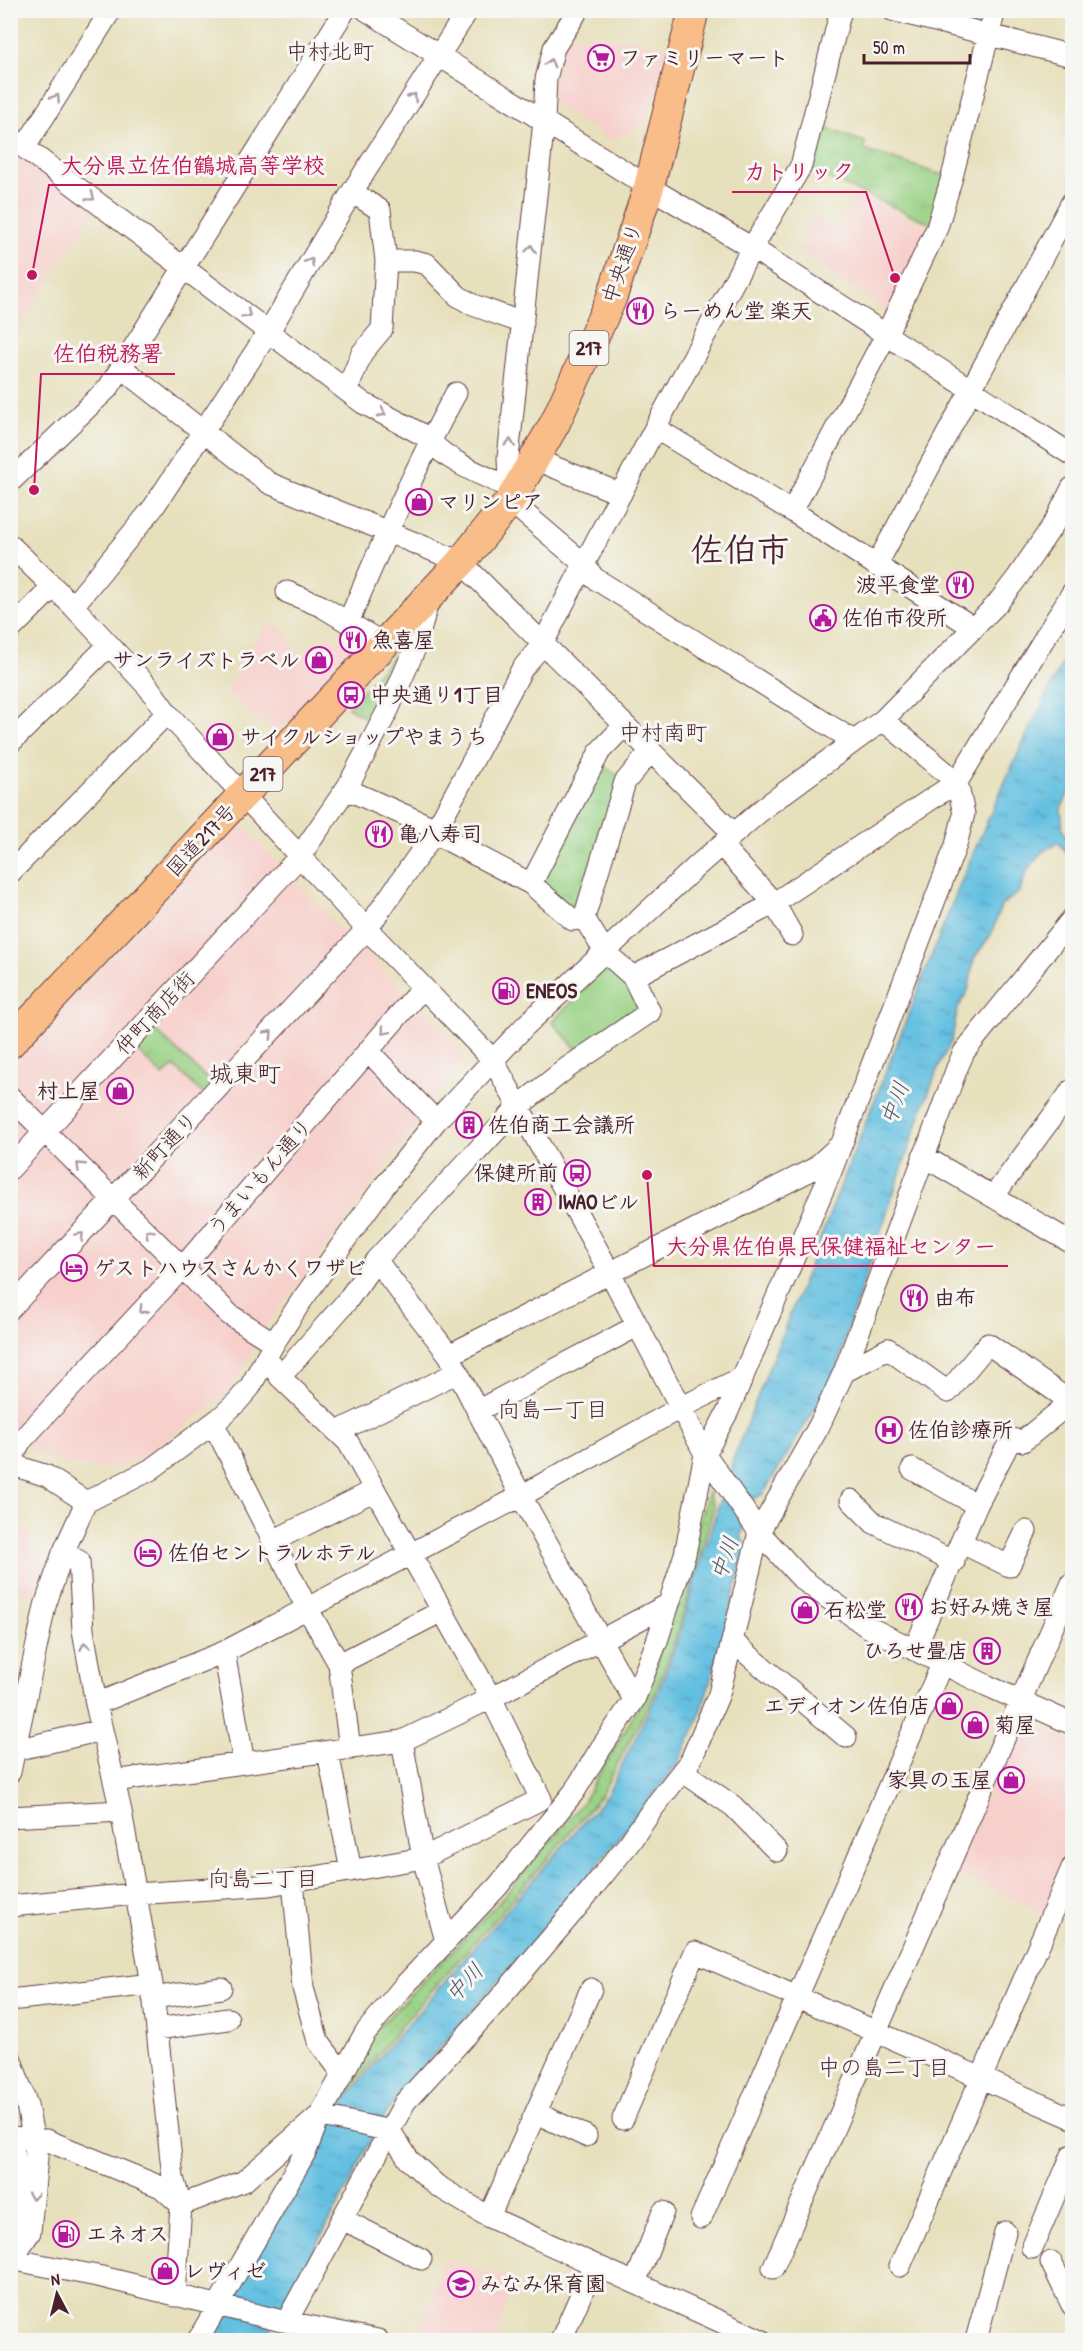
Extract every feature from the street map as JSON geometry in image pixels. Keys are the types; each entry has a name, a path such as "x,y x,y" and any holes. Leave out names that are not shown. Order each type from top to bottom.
{"highway":[{"name":"中央通り","path":"509,494 534,459 555,423 611,299 649,187 694,10"},
{"name":"国道217号","path":"10,1043 461,562 509,494"}],"street":[{"path":"111,10 18,142 185,266 363,403 427,437 433,445 509,494 584,564 594,578 854,741"},
{"path":"10,482 109,387 345,10"},
{"path":"366,10 649,187 752,248 1072,455"},
{"path":"73,606 153,508 269,331 352,192 468,10"},
{"path":"509,494 508,458 544,121 546,79 554,48 578,10"},
{"name":"新町通り","path":"10,1309 368,930 435,831 522,669 542,645 752,248 801,166 841,10"},
{"path":"892,10 1072,56"},
{"path":"792,512 886,335 937,228 995,10"},
{"path":"347,390 362,352 381,329 386,261 380,210 352,192"},
{"path":"876,566 1072,202"},
{"path":"386,261 415,261 427,264 458,296 473,305 523,323"},
{"path":"122,368 269,483 461,562 650,752 727,840 774,903 792,935"},
{"path":"348,622 387,530 430,440 456,393"},
{"path":"655,428 974,628"},
{"path":"534,459 621,494"},
{"path":"12,1761 45,1606 63,1553 86,1502 150,1470 237,1402 250,1387 302,1300 382,1189 436,1121 526,1025 727,840 765,807 883,720 974,628 1017,578 1055,522 1072,488"},
{"path":"10,545 73,606 149,688 167,713 368,930 493,1060 609,1271 709,1461 756,1528 802,1579 866,1626 1072,1724"},
{"path":"10,630 52,588"},
{"path":"287,592 321,606 384,644"},
{"path":"633,977 774,903 957,782 1072,593"},
{"name":"仲町商店街","path":"10,1169 300,856 346,789 388,710 416,646 429,596"},
{"path":"10,743 109,645"},
{"path":"10,873 167,713"},
{"path":"198,2340 221,2306 365,2033 403,1986 498,1886 574,1792 634,1700 657,1641 685,1554 709,1461 840,1145 956,845 964,814 957,782 883,720"},
{"path":"531,884 600,751 624,726"},
{"path":"280,1377 347,1301 376,1260 519,1106 567,1068 650,1012 633,977 605,952 584,918 625,782 650,752"},
{"path":"346,789 435,831 531,884 573,920 584,918"},
{"path":"283,2321 342,2219 386,2131 405,2102 495,2004 573,1912 630,1842 691,1760 719,1694 733,1642 756,1528 819,1426 844,1372 923,1156 964,1052 1072,919"},
{"name":"うまいもん通り","path":"10,1463 15,1437 183,1267 423,987"},
{"path":"368,1051 436,1121"},
{"path":"993,1197 1072,1090"},
{"path":"10,1097 230,1315 270,1351 280,1377 348,1442 491,1698 541,1799 423,1858 269,1885 135,1894 10,1906"},
{"path":"339,1431 609,1271 815,1168 840,1145"},
{"path":"923,1156 1072,1243"},
{"path":"376,1260 453,1364 521,1496 634,1700"},
{"path":"477,1411 638,1326"},
{"path":"844,1372 888,1349 948,1392 985,1348 1072,1402 1023,1441 1011,1439 977,1505 914,1650"},
{"path":"96,1704 224,1652 521,1496 680,1408 743,1377"},
{"path":"213,1423 307,1608 339,1664 350,1749"},
{"path":"10,1463 47,1476 86,1502"},
{"path":"912,1470 977,1505"},
{"path":"273,1541 375,1490"},
{"path":"851,1500 874,1523 958,1552 1009,1566 1026,1532"},
{"path":"63,1553 79,1561 82,1630 96,1704 121,1811 153,1991 173,2178 181,2205 175,2296"},
{"path":"773,2268 1072,1582"},
{"path":"114,1781 402,1741 491,1698 669,1604"},
{"path":"339,1664 442,1611"},
{"path":"733,1642 846,1737"},
{"path":"224,1652 244,1763"},
{"path":"701,2218 942,1664"},
{"path":"12,1761 102,1730"},
{"path":"402,1741 423,1858 446,1941"},
{"path":"328,1752 351,1871"},
{"path":"682,1772 733,1806 777,1851"},
{"path":"10,1817 121,1811"},
{"path":"900,2266 1072,1868"},
{"path":"293,1881 303,1988 318,2041 343,2074"},
{"path":"623,2119 695,1952 1072,2118"},
{"path":"10,2000 222,1988"},
{"path":"489,2217 591,1989"},
{"path":"157,2029 228,2019"},
{"path":"10,2057 27,2105 35,2148 30,2232 11,2262"},
{"path":"536,2113 586,2136"},
{"path":"322,2116 386,2131 409,2160 436,2185 489,2217 761,2340"},
{"path":"181,2205 244,2181 322,2116"},
{"path":"11,2262 10,2224 17,2164 12,2146 35,2148 46,2140 161,2187 181,2205"},
{"path":"279,2150 293,2151 298,2163"},
{"path":"1032,2248 1072,2155"},
{"path":"635,2283 663,2212"},
{"path":"342,2219 421,2259"},
{"path":"976,2340 1005,2232"},
{"path":"11,2262 102,2277 283,2321 378,2340"},
{"path":"1051,2262 1072,2305"},
{"path":"561,2340 594,2265"}],"shaded area":[{"path":"568,35 628,38 670,47 647,124 610,140 548,100"},
{"path":"11,144 95,208 11,342"},
{"path":"856,192 933,229 891,314 799,252 810,229 806,224 811,216 837,229"},
{"path":"269,621 290,636 294,652 314,670 303,657 329,636 339,641 353,628 369,639 277,734 227,695 238,666"},
{"path":"233,826 244,827 351,940 114,1196 11,1093 10,1064"},
{"path":"358,943 411,999 183,1265 117,1200"},
{"path":"419,1005 461,1051 463,1061 428,1106 376,1051"},
{"path":"367,1055 425,1114 262,1332 187,1266"},
{"path":"10,1102 111,1200 10,1306"},
{"path":"114,1203 180,1267 20,1439 11,1430 10,1312"},
{"path":"182,1270 260,1338 233,1387 178,1432 140,1459 104,1469 71,1465 32,1451 27,1441"},
{"path":"10,1529 30,1531 31,1550 48,1551 39,1597 11,1590"},
{"path":"1022,1718 1072,1741 1072,1858 1048,1916 953,1871"},
{"path":"442,2260 513,2278 496,2340 468,2340 420,2331"}],"green space":[{"path":"819,126 865,142 864,150 949,177 934,225 808,169"},
{"path":"406,641 412,645 376,724 348,707"},
{"path":"598,762 621,778 582,914 535,883"},
{"path":"610,963 645,1010 581,1054 552,1022"},
{"path":"150,1025 215,1086 205,1096 174,1066 163,1076 131,1045"},
{"path":"708,1492 714,1507 680,1626 655,1693 601,1795 400,2027 343,2099 373,2033 498,1903 583,1802 648,1690"}],"water":[{"name":"中川","path":"1072,644 1072,786 1061,809 1063,829 1072,847 1072,859 1058,842 1043,851 1026,872 1020,891 1001,906 991,935 974,958 969,988 957,1010 952,1040 940,1063 921,1112 850,1322 834,1378 763,1494 752,1499 741,1535 745,1547 724,1637 696,1726 678,1763 580,1887 395,2099 367,2146 351,2181 265,2340 206,2340 306,2174 346,2099 607,1795 659,1690 682,1626 735,1454 956,894 1011,768"}],"place":[{"name":"ファミリーマート","path":"601,58"},
{"name":"大分県立佐伯鶴城高等学校","path":"32,275"},
{"name":"カトリック","path":"895,278"},
{"name":"らーめん堂 楽天","path":"640,311"},
{"name":"佐伯税務署","path":"34,490"},
{"name":"マリンピア","path":"419,502"},
{"name":"波平食堂","path":"960,585"},
{"name":"佐伯市役所","path":"823,618"},
{"name":"魚喜屋","path":"353,640"},
{"name":"サンライズトラベル","path":"319,660"},
{"name":"中央通り1丁目","path":"351,695"},
{"name":"サイクルショップやまうち","path":"220,737"},
{"name":"亀八寿司","path":"379,834"},
{"name":"ENEOS","path":"506,991"},
{"name":"村上屋","path":"120,1091"},
{"name":"佐伯商工会議所","path":"469,1125"},
{"name":"保健所前","path":"577,1173"},
{"name":"大分県佐伯県民保健福祉センター","path":"647,1175"},
{"name":"IWAOビル","path":"538,1202"},
{"name":"ゲストハウスさんかくワザビ","path":"74,1268"},
{"name":"由布","path":"914,1298"},
{"name":"佐伯診療所","path":"889,1430"},
{"name":"佐伯セントラルホテル","path":"148,1553"},
{"name":"お好み焼き屋","path":"909,1607"},
{"name":"石松堂","path":"805,1610"},
{"name":"ひろせ畳店","path":"987,1651"},
{"name":"エディオン佐伯店","path":"949,1706"},
{"name":"菊屋","path":"975,1725"},
{"name":"家具の玉屋","path":"1011,1780"},
{"name":"エネオス","path":"66,2234"},
{"name":"レヴィゼ","path":"165,2271"},
{"name":"みなみ保育園","path":"461,2284"}],"district":[{"name":"中村北町","path":"330,51"},
{"name":"佐伯市","path":"740,549"},
{"name":"中村南町","path":"663,732"},
{"name":"城東町","path":"245,1074"},
{"name":"向島一丁目","path":"553,1409"},
{"name":"向島二丁目","path":"263,1878"},
{"name":"中の島二丁目","path":"884,2067"}]}
